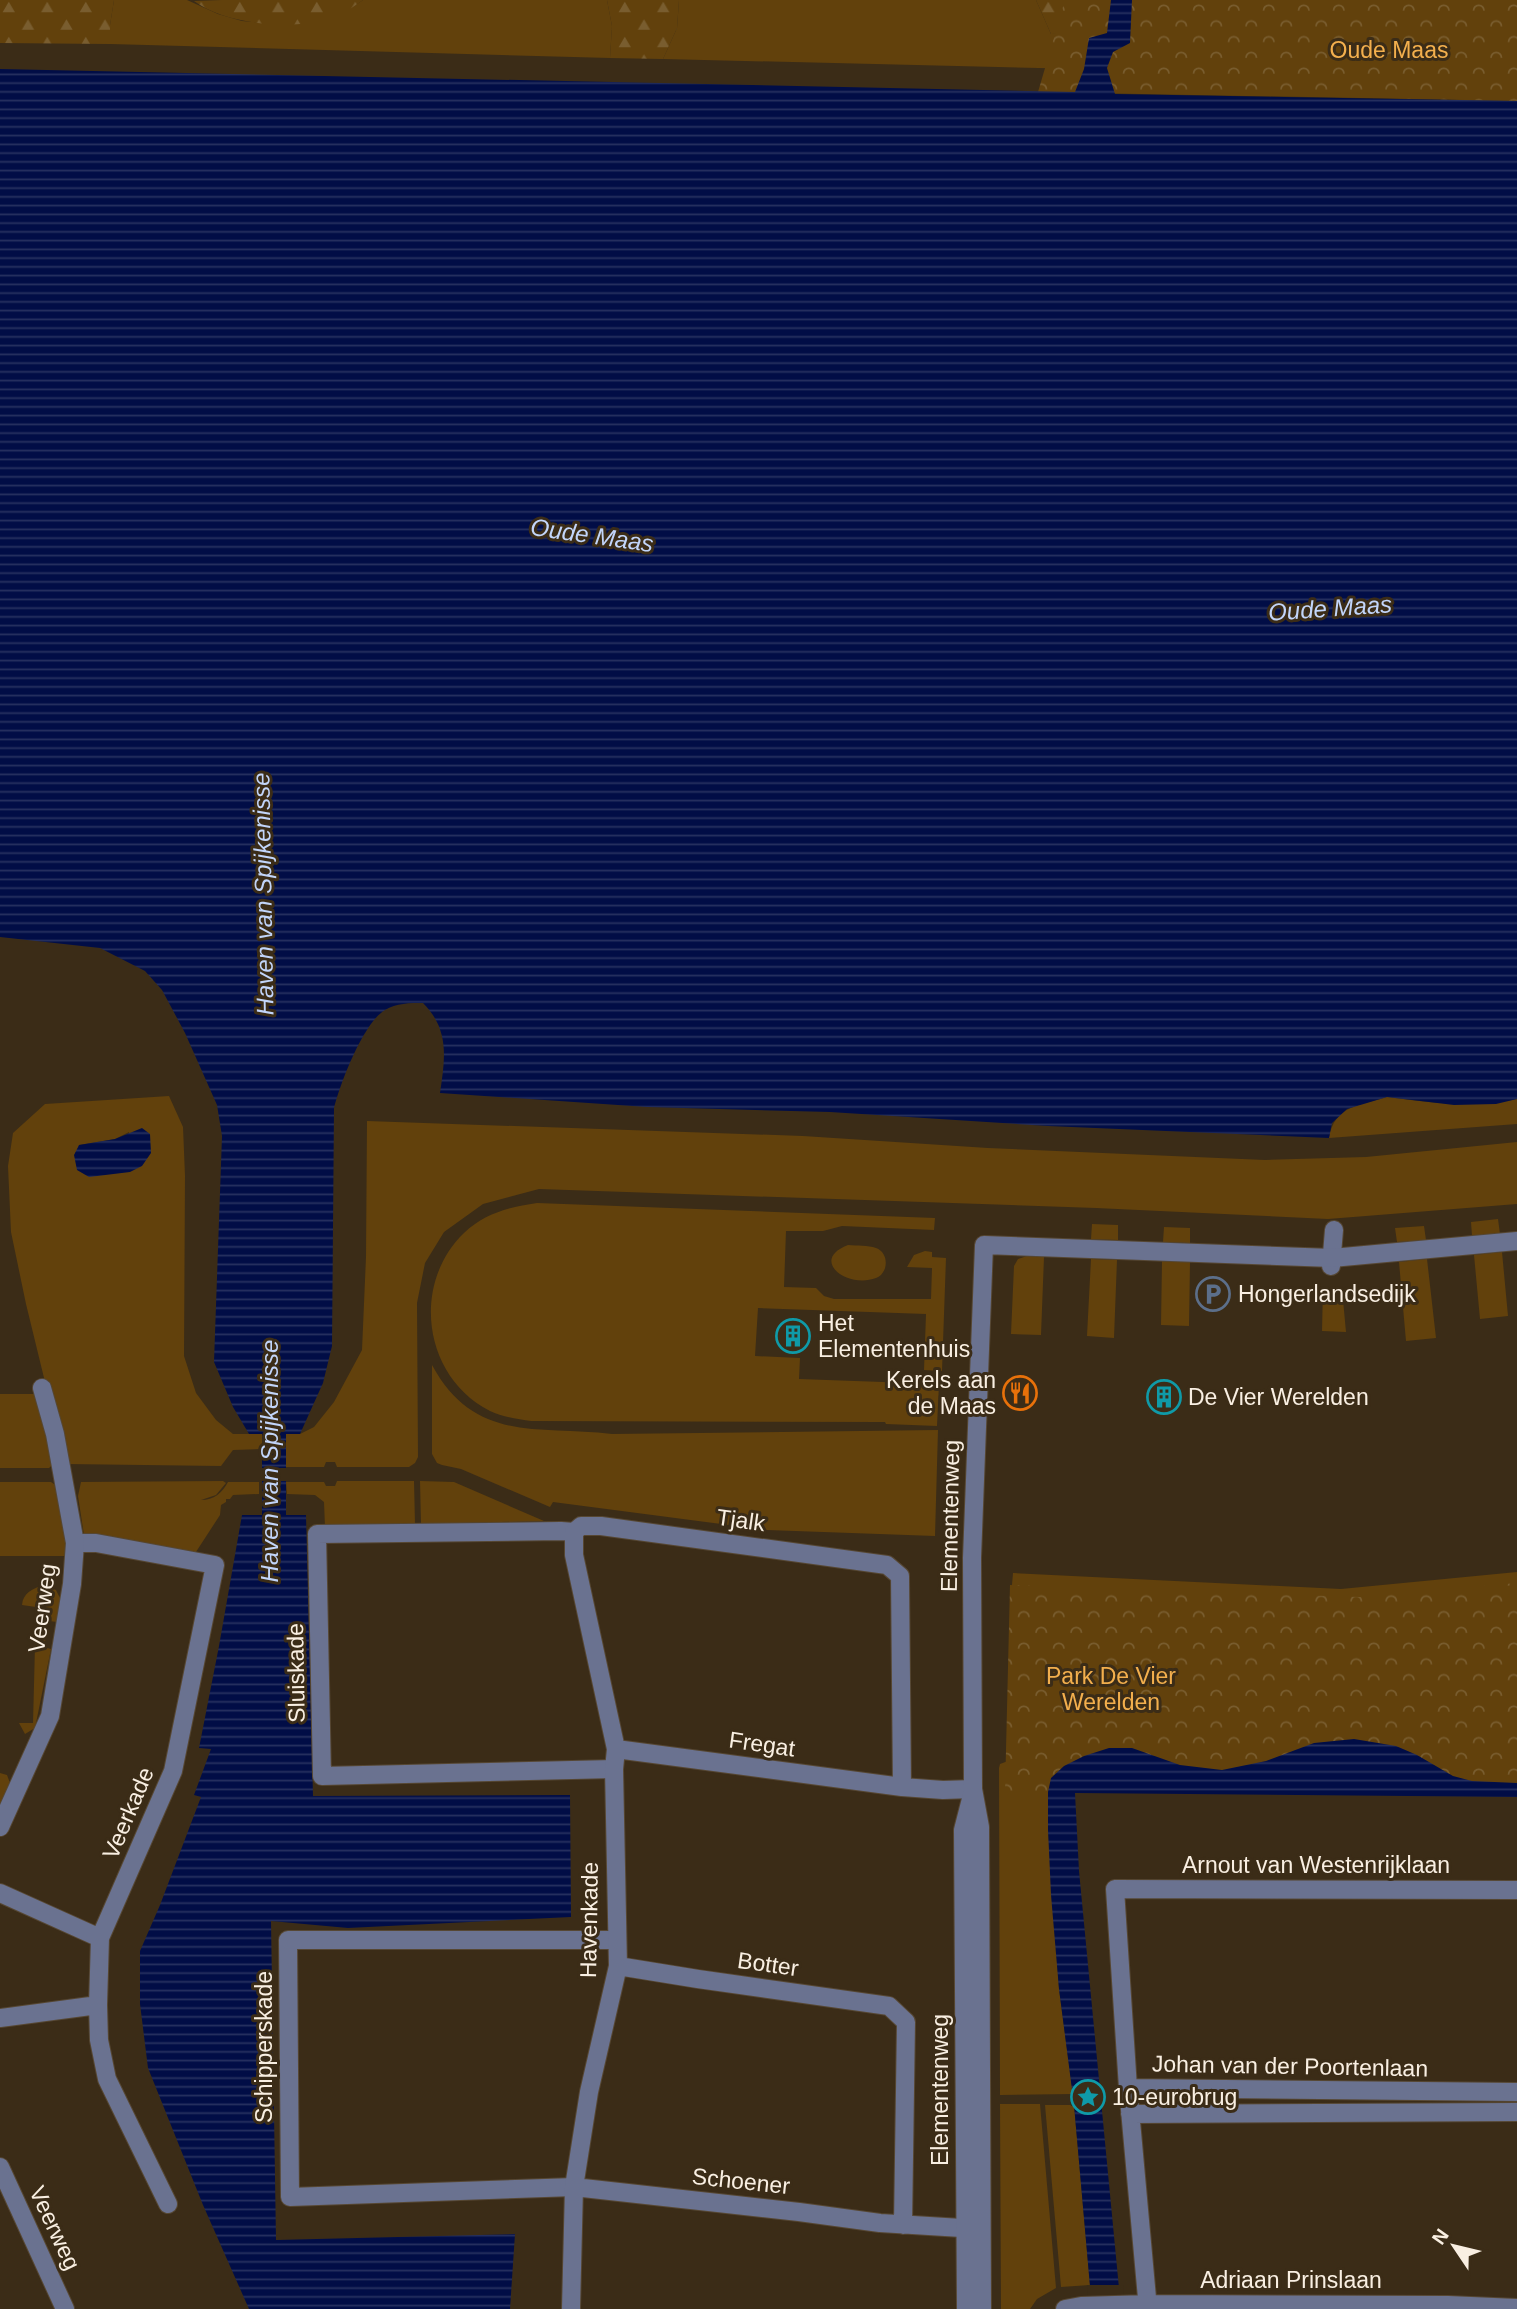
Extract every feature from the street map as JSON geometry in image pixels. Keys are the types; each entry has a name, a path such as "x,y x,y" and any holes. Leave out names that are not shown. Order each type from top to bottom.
{"street":[{"path":"1334,1230 1332,1262 1517,1241"},
{"name":"Elementenweg","path":"982,2309 974,2229 963,1830 973,1788 972,1558 984,1245 1332,1262"},
{"name":"Veerweg","path":"0,1827 50,1716 72,1584 75,1543 55,1434 41,1388"},
{"name":"Tjalk","path":"574,1532 580,1526 601,1526 887,1565 900,1576 902,1787"},
{"name":"Havenkade","path":"571,2309 574,2187 589,2092 618,1966 614,1769 616,1749 574,1555 574,1532"},
{"name":"Sluiskade","path":"574,1532 317,1534 322,1776 614,1769"},
{"name":"Veerkade","path":"75,1543 96,1543 215,1565 173,1771 100,1938 97,2005 99,2040 107,2079 168,2204"},
{"name":"Fregat","path":"616,1749 902,1787 943,1790 973,1788"},
{"name":"Arnout van Westenrijklaan","path":"1128,2088 1115,1889 1517,1890"},
{"path":"0,1893 100,1938"},
{"name":"Schipperskade","path":"574,2187 290,2197 288,1940 616,1940"},
{"name":"Botter","path":"618,1966 889,2006 906,2022 902,2225"},
{"path":"0,2018 97,2005"},
{"path":"1128,2088 1143,2306"},
{"name":"Johan van der Poortenlaan","path":"1128,2088 1517,2092"},
{"name":"Johan van der Poortenlaan","path":"1452,2092 1454,2113"},
{"name":"Johan van der Poortenlaan","path":"1130,2114 1517,2112"},
{"name":"Veerweg","path":"0,2167 65,2309"},
{"name":"Schoener","path":"574,2187 902,2225 974,2229"},
{"name":"Elementenweg","path":"966,2309 974,2229"},
{"name":"Adriaan Prinslaan","path":"1073,2307 1517,2308"}],"green space":[{"path":"0,0 114,0 110,44 0,43"},
{"path":"114,0 187,0 242,21 278,24 354,6 363,0 607,0 612,26 610,58 110,44"},
{"path":"363,0 343,14 330,19 297,24 241,20 207,9 194,1"},
{"path":"607,0 679,0 677,28 663,59 610,58 612,26"},
{"path":"679,0 1036,0 1051,34 1107,33 1084,69 663,59 677,28"},
{"path":"1036,0 1111,0 1107,33 1051,34"},
{"name":"Oude Maas","path":"1065,0 1517,0 1517,101 1038,92"},
{"path":"169,1096 183,1127 184,1356 196,1393 216,1420 233,1434 262,1434 262,1449 233,1450 221,1466 65,1464 11,1232 8,1166 13,1133 45,1104","holes":["129,1132 130,1172 79,1145 115,1139"]},
{"path":"1387,1097 1468,1104 1517,1099 1517,1124 1329,1138 1336,1119 1342,1113 1358,1105"},
{"path":"367,1121 803,1136 988,1148 1265,1160 1366,1157 1517,1142 1517,1204 1328,1219 1096,1208 539,1189 483,1204 444,1232 425,1263 417,1303 418,1457 415,1463 409,1467 337,1467 335,1462 326,1462 324,1467 286,1467 286,1434 300,1434 314,1427 334,1402 362,1350"},
{"path":"537,1203 935,1218 934,1230 842,1226 823,1231 786,1231 784,1287 816,1288 824,1296 834,1299 931,1299 932,1268 907,1267 914,1255 925,1251 932,1252 932,1257 946,1258 942,1371 924,1370 926,1314 758,1308 755,1356 800,1358 799,1379 939,1384 937,1426 885,1422 531,1421 490,1411 467,1396 450,1376 438,1353 432,1328 431,1303 436,1278 447,1254 464,1233 480,1220 498,1212"},
{"path":"1498,1219 1500,1234 1472,1236 1471,1222"},
{"path":"1092,1224 1118,1225 1118,1240 1091,1239"},
{"path":"1424,1226 1426,1240 1397,1242 1395,1228"},
{"path":"1164,1227 1190,1228 1190,1243 1163,1242"},
{"path":"848,1245 870,1246 881,1251 886,1263 880,1276 854,1280 836,1271 832,1258 837,1251"},
{"path":"1502,1252 1508,1316 1480,1319 1474,1255"},
{"path":"1027,1256 1044,1257 1041,1335 1011,1334 1014,1266 1018,1259"},
{"path":"1091,1259 1117,1260 1114,1338 1087,1336"},
{"path":"1427,1259 1436,1338 1406,1341 1399,1262"},
{"path":"1162,1261 1190,1262 1189,1326 1161,1325"},
{"path":"1323,1288 1342,1289 1346,1332 1322,1331"},
{"path":"432,1365 449,1390 468,1408 488,1419 510,1426 612,1434 938,1430 935,1536 767,1530 553,1502 550,1507 461,1469 437,1463 432,1454"},
{"path":"0,1394 39,1394 54,1463 49,1468 0,1468"},
{"path":"337,1481 414,1481 415,1524 325,1527 324,1502 315,1495 287,1494 286,1482 324,1482 326,1486 335,1486"},
{"path":"420,1481 454,1482 544,1521 421,1524"},
{"path":"0,1482 54,1484 64,1507 69,1556 0,1556"},
{"path":"81,1482 226,1483 216,1495 201,1500 217,1495 228,1482 259,1482 259,1494 233,1495 226,1499 221,1505 220,1515 194,1555 84,1535 78,1496"},
{"path":"1517,1572 1517,1626 1010,1608 1013,1573 1341,1589"},
{"name":"Park De Vier Werelden","path":"1517,1583 1517,1791 1005,1792 1010,1585 1360,1597"},
{"path":"43,1585 56,1590 61,1600 57,1622 49,1621 44,1647 51,1649 35,1728 25,1734 19,1723 33,1723 36,1607 22,1605 29,1592"},
{"path":"1084,1756 1048,1829 1059,1989 1073,2094 1000,2095 999,1768 1000,1764 1008,1761"},
{"path":"0,1773 7,1775 10,1783 0,1805"},
{"path":"1000,2104 1040,2104 1056,2288 1037,2299 1030,2309 1001,2309"},
{"path":"1045,2105 1074,2105 1090,2285 1061,2287"}],"water":[{"name":"Haven van Spijkenisse","path":"1111,0 1132,0 1130,43 1113,52 1107,68 1115,94 1517,101 1517,1099 1496,1104 1454,1105 1387,1097 1347,1109 1332,1123 1329,1138 1048,1126 830,1112 647,1107 440,1093 444,1045 432,1013 423,1003 408,1003 389,1008 377,1017 361,1040 341,1084 334,1108 332,1346 323,1383 300,1434 286,1434 286,1515 306,1515 313,1796 570,1795 571,1917 348,1928 271,1921 276,2240 515,2234 510,2309 249,2309 203,2205 148,2068 140,2004 140,1951 201,1797 194,1795 211,1749 199,1748 242,1515 262,1515 262,1434 249,1434 233,1407 214,1362 222,1136 217,1105 185,1033 162,990 145,971 100,948 0,937 0,69 1075,92 1084,69 1089,38 1107,33"},
{"path":"142,1128 150,1134 151,1153 142,1166 130,1172 89,1177 77,1170 74,1155 79,1145 115,1139"},
{"path":"1354,1739 1396,1746 1453,1776 1472,1781 1517,1783 1517,1797 1075,1793 1079,1871 1121,2309 1092,2309 1074,2105 1059,1989 1051,1895 1048,1792 1051,1778 1064,1766 1109,1748 1132,1748 1180,1765 1222,1770 1266,1761 1314,1743"}],"pier":[{"path":"259,1468 290,1468 290,1481 259,1481"},
{"name":"10-eurobrug","path":"1069,2094 1105,2094 1106,2106 1071,2106"},
{"path":"1087,2285 1123,2285 1125,2309 1089,2309"}],"place":[{"name":"Hongerlandsedijk","path":"1213,1294"},
{"name":"Het Elementenhuis","path":"793,1336"},
{"name":"Kerels aan de Maas","path":"1020,1393"},
{"name":"De Vier Werelden","path":"1164,1397"},
{"name":"10-eurobrug","path":"1088,2097"}]}
